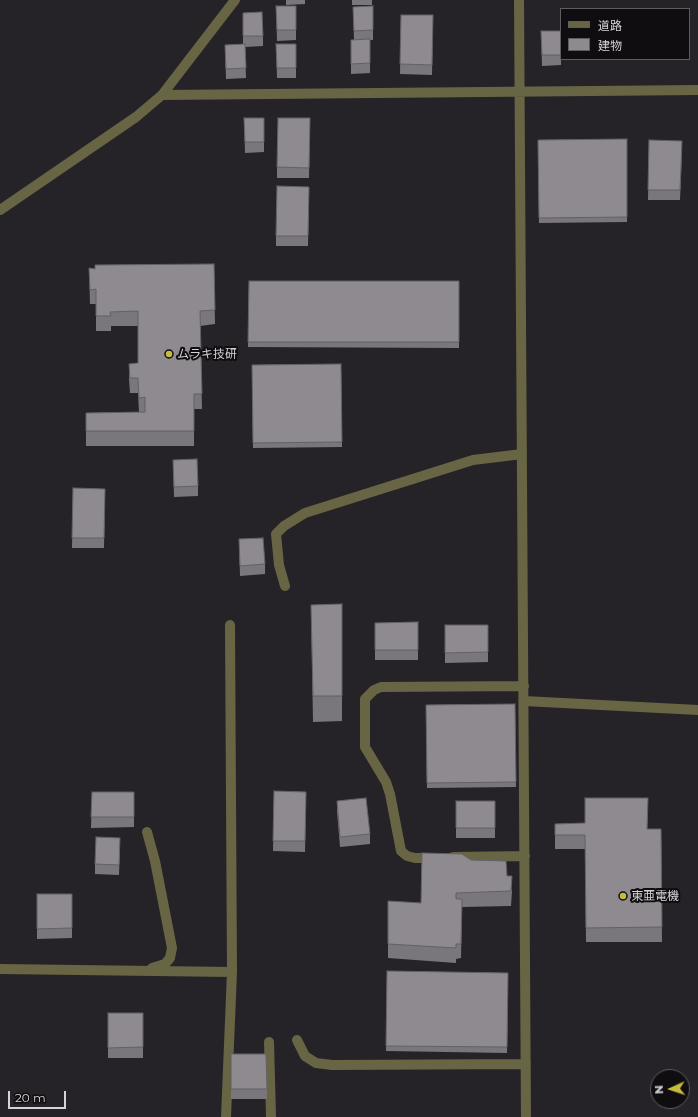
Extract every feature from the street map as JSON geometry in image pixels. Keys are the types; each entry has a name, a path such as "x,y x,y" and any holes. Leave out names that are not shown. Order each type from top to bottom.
{"street":[{"path":"0,210 136,117 162,95 235,0"},
{"path":"519,0 526,1117"},
{"path":"162,95 519,90 698,90"},
{"path":"285,586 279,565 276,534 284,526 305,513 473,460 522,454"},
{"path":"226,1117 232,972 230,625"},
{"path":"524,686 381,687 374,690 365,699 365,747 386,782 390,794 401,851 407,856 414,858 525,856"},
{"path":"524,701 698,710"},
{"path":"144,971 165,964 170,958 172,948 155,860 147,832"},
{"path":"0,969 232,972"},
{"path":"297,1040 305,1056 316,1063 332,1065 526,1064"},
{"path":"269,1042 271,1117"}],"building":[{"path":"276,6 296,6 296,30 277,30"},
{"path":"373,6 373,30 354,31 353,7"},
{"path":"262,12 263,36 243,36 243,13"},
{"path":"401,15 433,15 432,65 400,64"},
{"path":"541,31 560,31 560,55 542,55"},
{"path":"370,39 370,63 351,64 351,40"},
{"path":"245,44 246,68 226,69 225,45"},
{"path":"276,44 296,44 296,68 277,68"},
{"path":"244,118 264,118 264,142 245,142"},
{"path":"278,118 310,118 309,168 277,167"},
{"path":"627,139 627,217 539,218 538,140"},
{"path":"649,140 682,141 680,190 648,190"},
{"path":"277,186 309,187 308,236 276,236"},
{"name":"ムラキ技研","path":"214,264 215,310 200,311 202,394 194,394 194,431 86,431 86,413 145,412 145,397 139,398 138,378 130,378 129,364 138,363 138,311 110,312 111,316 96,316 96,289 90,290 89,268 95,269 95,265"},
{"path":"249,281 459,281 459,342 248,342"},
{"path":"341,364 342,442 253,443 252,365"},
{"path":"197,459 198,486 174,487 173,460"},
{"path":"73,488 105,489 104,538 72,538"},
{"path":"263,538 265,564 240,566 239,539"},
{"path":"342,604 342,696 313,696 311,605"},
{"path":"418,622 418,650 375,650 375,623"},
{"path":"445,625 488,625 488,652 445,653"},
{"path":"515,704 516,782 427,783 426,705"},
{"path":"274,791 306,792 305,841 273,841"},
{"path":"92,792 134,792 134,817 91,817"},
{"path":"366,798 370,834 340,837 337,801"},
{"name":"東亜電機","path":"585,798 648,798 647,829 661,829 662,927 586,928 585,835 555,835 555,824 585,823"},
{"path":"456,801 495,801 495,828 456,828"},
{"path":"96,837 120,838 119,865 95,864"},
{"path":"422,853 462,854 471,860 506,861 507,876 512,876 511,891 456,893 456,899 462,899 461,944 456,944 456,948 388,944 388,901 421,903"},
{"path":"37,894 72,894 72,928 37,929"},
{"path":"387,971 508,973 507,1047 386,1046"},
{"path":"108,1013 143,1013 143,1047 108,1048"},
{"path":"231,1054 266,1054 267,1089 231,1089"}],"place":[{"name":"ムラキ技研","path":"169,354"},
{"name":"東亜電機","path":"623,896"}]}
